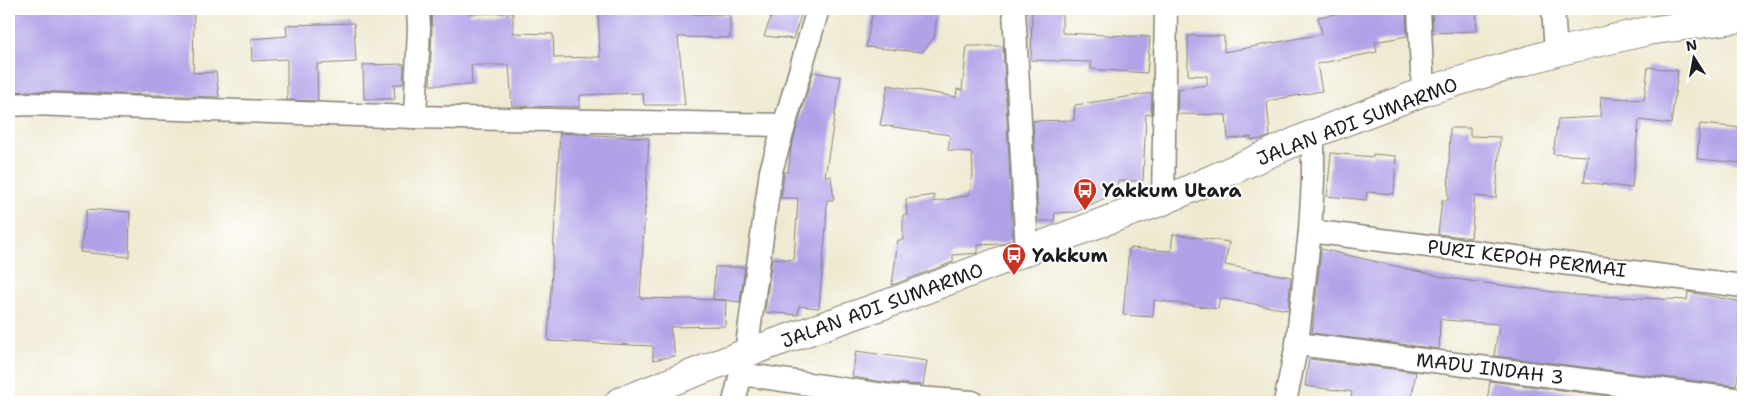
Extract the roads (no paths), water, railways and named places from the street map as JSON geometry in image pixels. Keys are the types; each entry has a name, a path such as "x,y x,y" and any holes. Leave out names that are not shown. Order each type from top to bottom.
{"main road":[{"name":"JALAN ADI SUMARMO","path":"619,402 744,363 895,301 1163,201 1313,134 1423,92 1556,52 1648,32 1743,18"}],"street":[{"path":"415,117 419,28 418,9"},
{"path":"734,402 744,363 771,171 818,9"},
{"path":"1014,9 1027,252"},
{"path":"1163,201 1166,9"},
{"path":"1419,9 1423,92"},
{"path":"1553,9 1556,52"},
{"path":"9,105 39,104 415,117 784,124"},
{"path":"1285,402 1297,344 1310,231 1313,134"},
{"name":"PURI KEPOH PERMAI","path":"1310,231 1743,286"},
{"name":"MADU INDAH 3","path":"1297,344 1743,400"},
{"path":"744,363 890,396 972,402"}],"place":[{"name":"Yakkum Utara","path":"1085,211"},
{"name":"Yakkum","path":"1014,276"}]}
